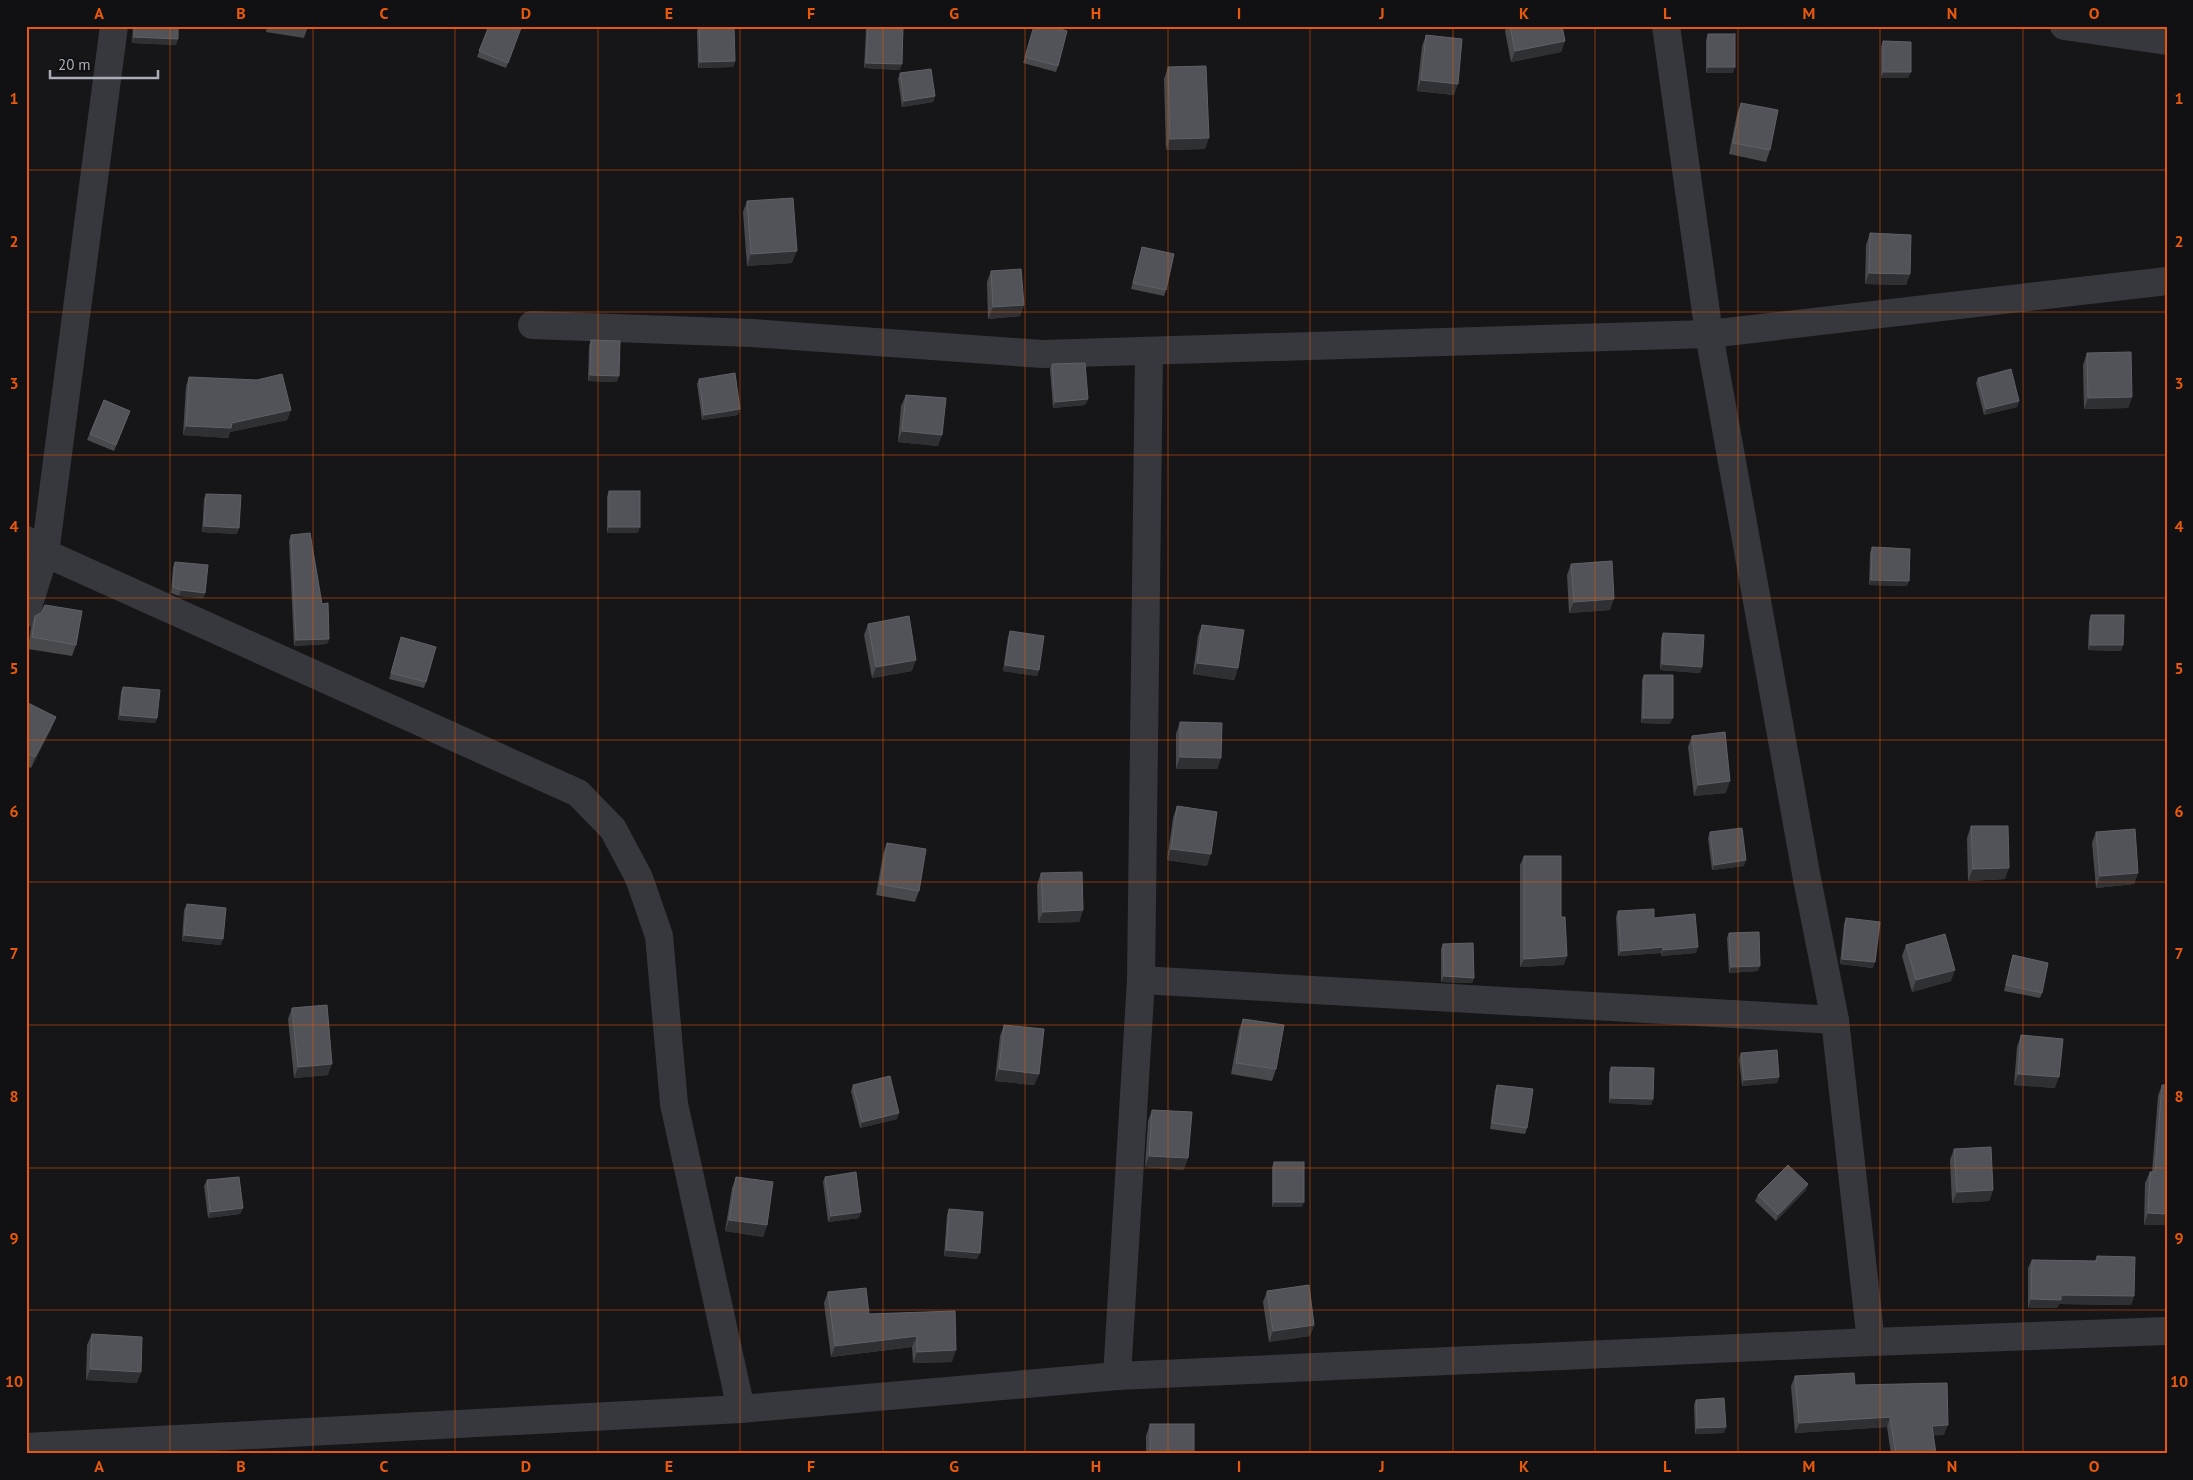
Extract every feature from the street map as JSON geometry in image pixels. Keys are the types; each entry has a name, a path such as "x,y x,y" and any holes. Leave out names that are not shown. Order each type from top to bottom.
{"street":[{"path":"26,613 114,26"},
{"path":"1666,26 1709,334 1835,1020 1871,1342"},
{"path":"2064,26 2167,41"},
{"path":"532,325 752,333 1042,354 1709,334 2167,281"},
{"path":"1117,1376 1141,980 1149,351"},
{"path":"35,547 578,793 613,828 639,878 659,936 674,1104 741,1409"},
{"path":"1141,980 1835,1020"},
{"path":"26,1447 741,1409 1117,1376 1871,1342 2167,1331"}],"building":[{"path":"134,26 178,26 178,39 134,37"},
{"path":"489,26 517,26 521,28 508,63 479,51"},
{"path":"699,26 734,26 735,61 700,62"},
{"path":"868,26 903,26 902,64 866,63"},
{"path":"1034,26 1051,26 1067,31 1058,66 1025,57"},
{"path":"1510,26 1562,26 1565,41 1515,51"},
{"path":"1708,34 1735,34 1735,67 1708,67"},
{"path":"1426,35 1462,39 1458,84 1421,80"},
{"path":"1883,41 1911,42 1911,72 1883,72"},
{"path":"1206,66 1209,138 1170,139 1168,67"},
{"path":"931,69 935,96 904,101 900,73"},
{"path":"1741,103 1778,110 1770,150 1733,143"},
{"path":"793,198 797,251 751,254 747,201"},
{"path":"1870,233 1911,235 1910,274 1869,273"},
{"path":"1142,247 1174,254 1166,290 1133,283"},
{"path":"1021,269 1024,305 993,307 991,271"},
{"path":"591,340 620,341 619,376 590,375"},
{"path":"2131,352 2132,397 2088,398 2087,353"},
{"path":"1085,363 1088,399 1055,402 1052,364"},
{"path":"2011,369 2019,401 1986,409 1978,378"},
{"path":"735,373 740,409 704,415 699,379"},
{"path":"282,374 291,410 232,423 231,428 186,426 189,377 257,380"},
{"path":"906,395 946,398 942,435 902,431"},
{"path":"104,400 130,411 116,445 90,434"},
{"path":"609,491 640,491 640,527 609,527"},
{"path":"206,494 241,495 239,528 204,526"},
{"path":"310,533 322,604 328,603 329,639 296,640 291,535"},
{"path":"1872,547 1910,549 1909,581 1871,580"},
{"path":"1612,561 1614,599 1574,602 1571,564"},
{"path":"175,562 208,565 205,593 173,587"},
{"path":"45,605 82,611 76,645 32,637 35,616 41,613"},
{"path":"2091,615 2124,615 2123,645 2090,645"},
{"path":"909,616 916,660 876,667 868,624"},
{"path":"1202,625 1244,630 1238,668 1197,663"},
{"path":"1010,631 1044,636 1039,670 1005,665"},
{"path":"1663,633 1704,635 1702,667 1662,664"},
{"path":"401,637 436,647 426,682 391,673"},
{"path":"1644,675 1673,675 1673,718 1643,718"},
{"path":"123,687 160,690 157,718 120,715"},
{"path":"26,702 56,717 35,757 26,753"},
{"path":"1180,722 1222,723 1221,758 1180,757"},
{"path":"1725,732 1730,781 1698,785 1692,736"},
{"path":"1177,806 1217,812 1211,854 1171,849"},
{"path":"1971,826 2008,826 2009,868 1973,869"},
{"path":"1742,828 1746,860 1714,865 1710,832"},
{"path":"2135,829 2138,873 2100,876 2096,832"},
{"path":"887,843 926,849 919,891 880,884"},
{"path":"1524,856 1561,856 1561,917 1565,917 1567,956 1524,959"},
{"path":"1082,872 1083,910 1043,912 1041,873"},
{"path":"187,904 226,908 223,939 184,935"},
{"path":"1654,909 1654,918 1695,914 1698,947 1663,950 1663,947 1621,951 1618,911"},
{"path":"1846,918 1880,922 1875,962 1842,959"},
{"path":"1759,932 1760,966 1731,967 1729,933"},
{"path":"1945,934 1955,970 1916,980 1906,945"},
{"path":"1473,943 1474,978 1444,976 1443,944"},
{"path":"2013,955 2048,963 2042,993 2006,985"},
{"path":"327,1005 332,1064 298,1067 292,1008"},
{"path":"1243,1019 1284,1025 1276,1069 1236,1063"},
{"path":"1004,1025 1044,1029 1039,1074 999,1069"},
{"path":"2021,1035 2063,1039 2059,1077 2018,1074"},
{"path":"1777,1050 1779,1077 1744,1080 1741,1053"},
{"path":"1611,1067 1654,1068 1653,1099 1611,1098"},
{"path":"890,1076 899,1113 862,1122 853,1085"},
{"path":"1497,1085 1533,1089 1527,1128 1492,1123"},
{"path":"2162,1085 2167,1085 2167,1214 2148,1213 2150,1172 2155,1172"},
{"path":"1152,1110 1192,1112 1188,1158 1149,1156"},
{"path":"1991,1147 1993,1190 1957,1192 1954,1149"},
{"path":"1274,1162 1304,1162 1304,1202 1274,1202"},
{"path":"1788,1165 1808,1184 1778,1215 1758,1195"},
{"path":"856,1172 861,1212 831,1216 825,1177"},
{"path":"239,1177 243,1208 210,1212 207,1180"},
{"path":"736,1177 773,1182 767,1225 729,1220"},
{"path":"949,1209 983,1212 980,1253 946,1250"},
{"path":"2097,1256 2135,1257 2134,1296 2061,1295 2061,1300 2031,1299 2032,1260 2097,1261"},
{"path":"1309,1285 1314,1325 1273,1331 1267,1291"},
{"path":"866,1288 869,1314 955,1311 956,1350 917,1352 917,1336 835,1346 828,1292"},
{"path":"92,1334 142,1337 141,1372 90,1369"},
{"path":"1854,1373 1855,1385 1947,1383 1948,1425 1932,1426 1936,1454 1896,1454 1890,1417 1799,1423 1795,1376"},
{"path":"1724,1398 1726,1427 1697,1428 1696,1400"},
{"path":"1150,1424 1194,1424 1194,1454 1150,1454"}]}
